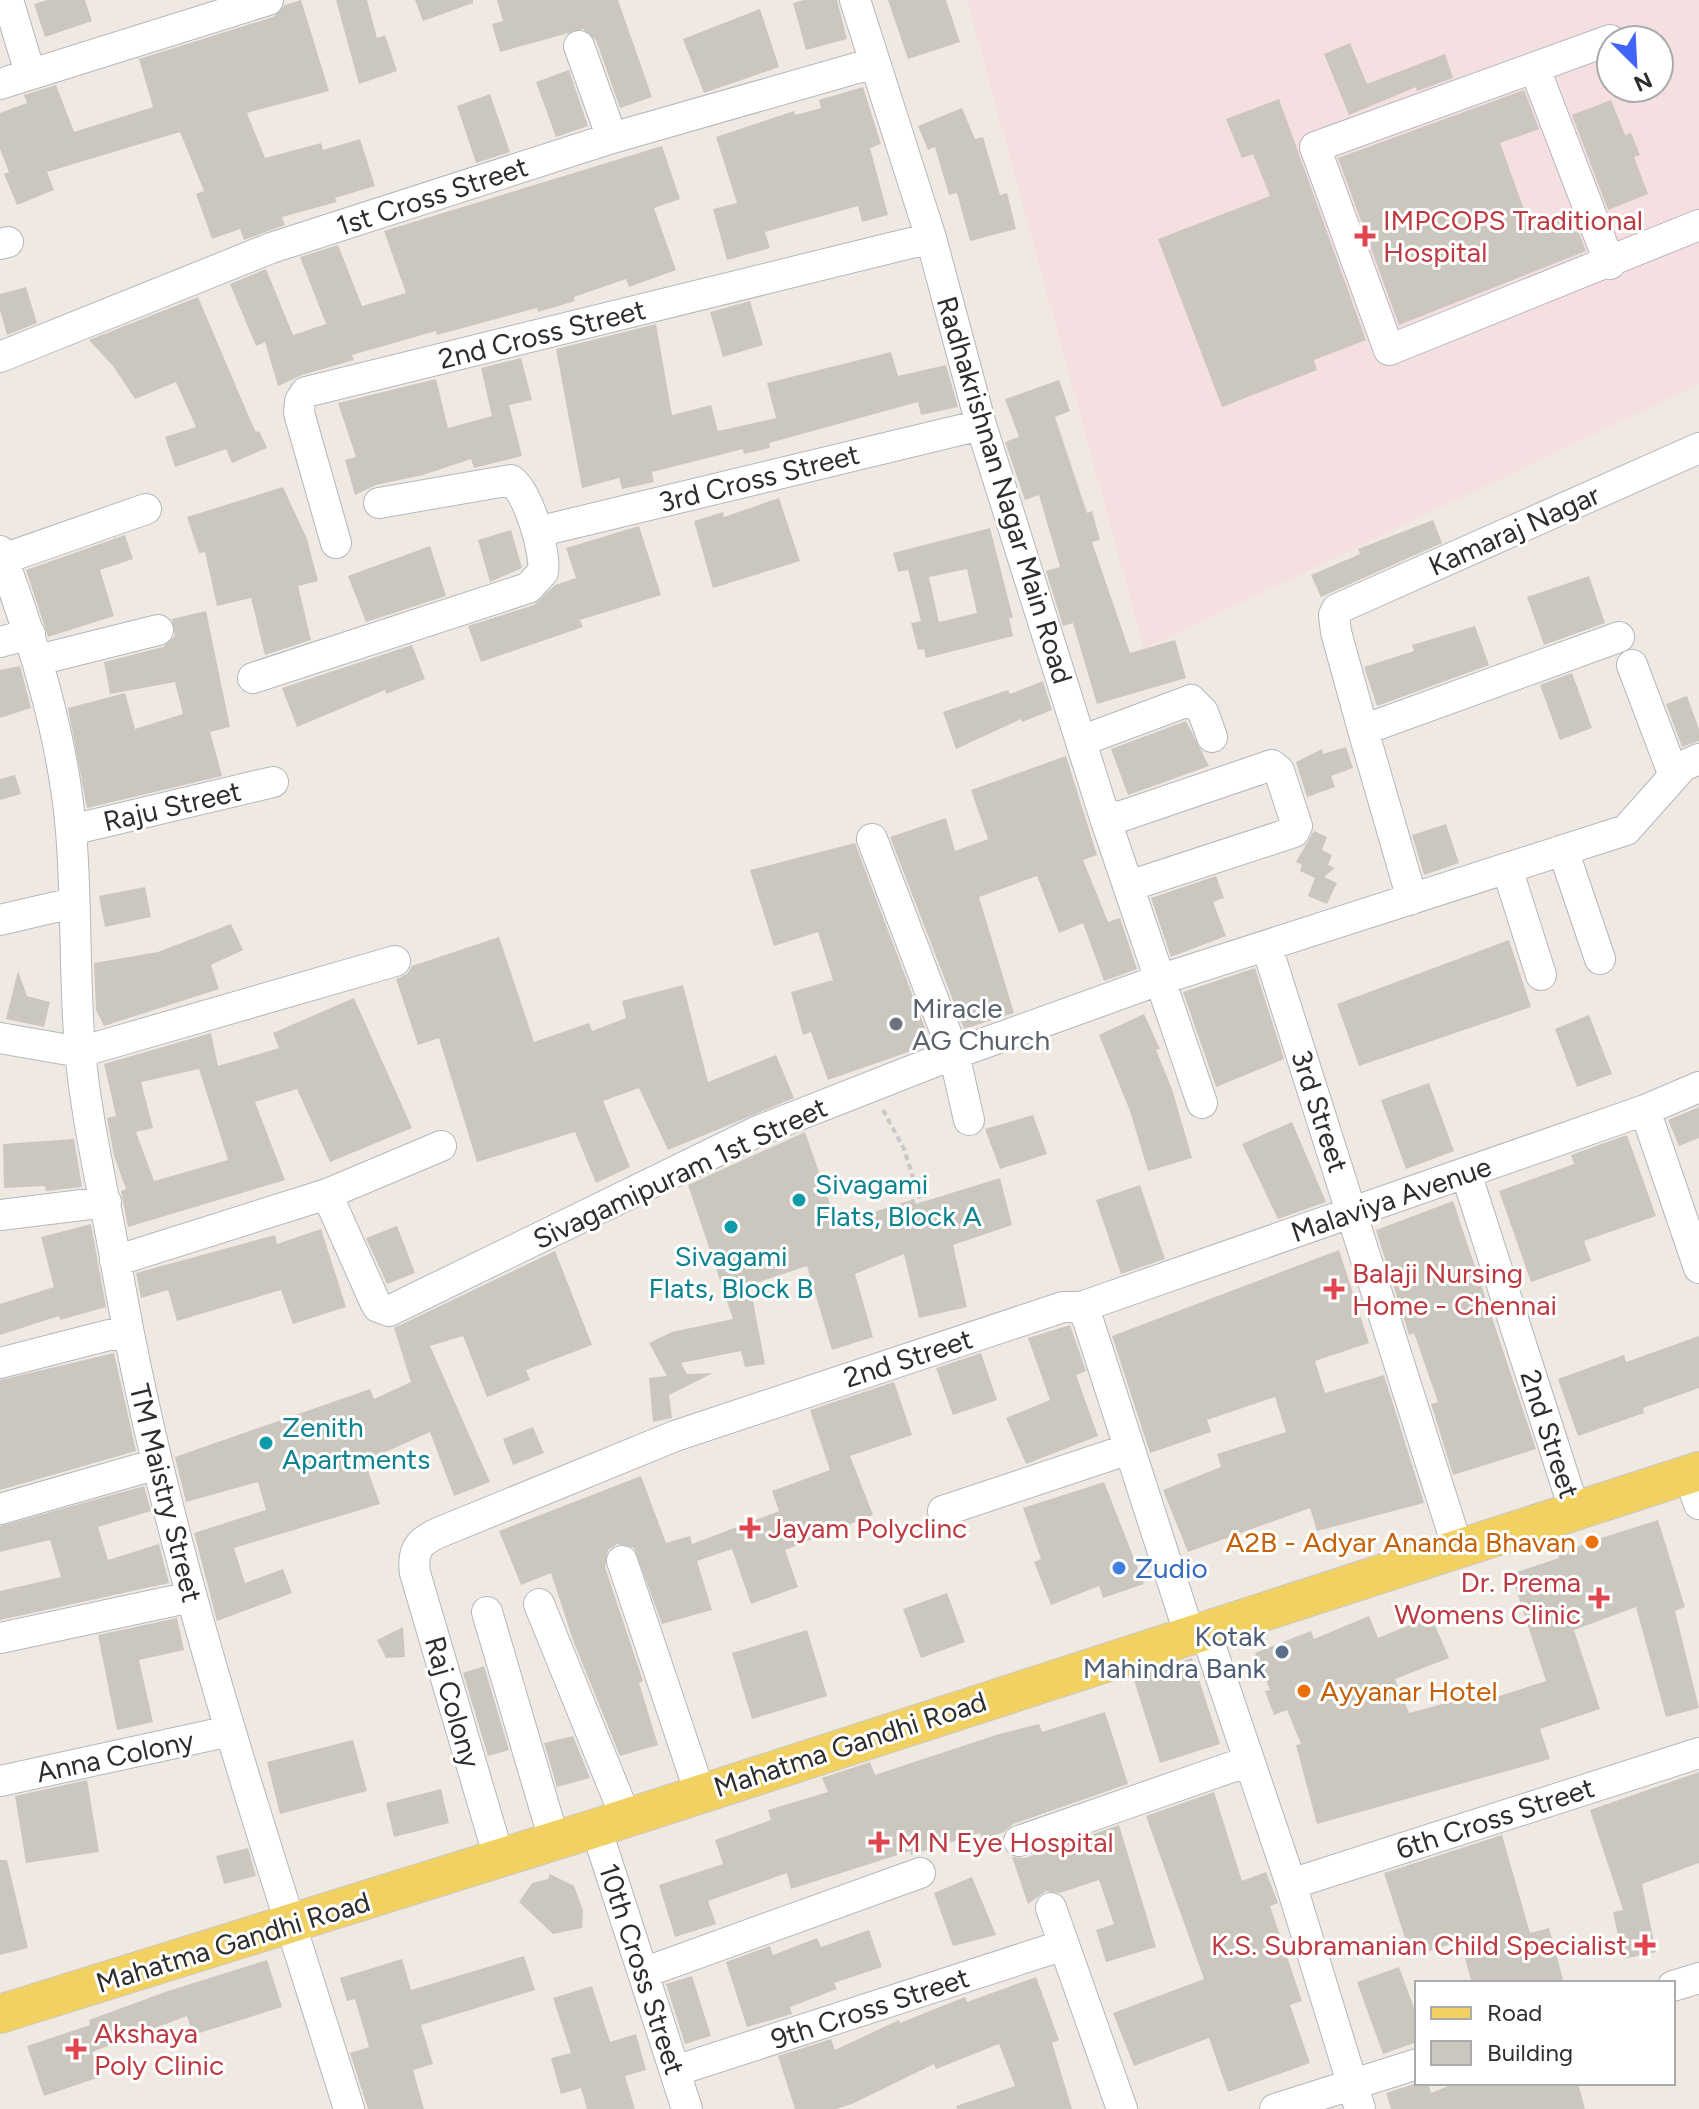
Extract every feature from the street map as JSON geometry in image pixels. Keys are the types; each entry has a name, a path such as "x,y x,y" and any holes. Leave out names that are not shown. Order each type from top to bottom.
{"main road":[{"name":"Mahatma Gandhi Road","path":"0,2014 611,1823 1575,1512 1696,1483"}],"street":[{"path":"8,0 30,73"},
{"path":"0,84 268,0"},
{"name":"Radhakrishnan Nagar Main Road","path":"855,0 931,238 981,425 1105,818 1202,1103"},
{"path":"579,46 612,138"},
{"path":"1595,46 1315,147 1389,350 1610,264 1699,225"},
{"name":"1st Cross Street","path":"0,357 271,248 612,138 874,63"},
{"path":"1535,69 1610,264"},
{"name":"2nd Cross Street","path":"336,543 299,413 300,401 306,392 931,238"},
{"name":"3rd Cross Street","path":"537,532 981,425"},
{"name":"Kamaraj Nagar","path":"1363,730 1334,615 1344,605 1699,448"},
{"path":"253,678 528,588 543,572 537,532 521,489 511,480 379,503"},
{"path":"2,555 146,509"},
{"name":"TM Maistry Street","path":"2,555 34,647 58,748 71,830 80,1052 115,1261 157,1464 230,1731 349,2109"},
{"path":"0,642 34,647 158,630"},
{"path":"1412,899 1363,730 1619,637"},
{"path":"1632,665 1674,776"},
{"path":"1081,741 1185,700 1197,704 1212,737"},
{"name":"Sivagamipuram 1st Street","path":"327,1194 375,1302 383,1311 395,1309 758,1131 954,1054 1162,979 1626,830 1683,766 1699,759"},
{"path":"1105,818 1122,816 1272,765 1279,771 1297,826 1294,832 1129,886"},
{"name":"Raju Street","path":"71,830 273,782"},
{"path":"872,839 954,1054 969,1120"},
{"path":"1563,850 1600,959"},
{"path":"1507,868 1541,975"},
{"path":"0,920 73,903"},
{"name":"3rd Street","path":"1267,947 1458,1549"},
{"path":"0,1038 80,1052 395,961"},
{"name":"Malaviya Avenue","path":"1081,1307 1645,1110 1699,1087"},
{"path":"1645,1110 1699,1268"},
{"path":"115,1261 327,1194 441,1146"},
{"name":"2nd Street","path":"1466,1173 1575,1512"},
{"path":"0,1215 106,1202"},
{"name":"2nd Street","path":"417,1547 438,1533 675,1436 1063,1307 1081,1307"},
{"path":"1081,1307 1197,1633 1249,1761 1291,1884 1356,2096"},
{"path":"0,1363 109,1335 129,1335"},
{"path":"943,1511 1129,1449"},
{"path":"0,1509 157,1464"},
{"name":"Raj Colony","path":"417,1547 413,1558 415,1573 499,1858"},
{"path":"622,1561 700,1793"},
{"path":"0,1638 191,1597"},
{"name":"10th Cross Street","path":"539,1604 611,1823 643,1973 687,2109"},
{"path":"487,1612 554,1840"},
{"name":"Anna Colony","path":"0,1781 230,1731"},
{"name":"6th Cross Street","path":"1291,1884 1699,1753"},
{"path":"1019,1841 1249,1761"},
{"path":"643,1973 920,1873"},
{"path":"1051,1908 1122,2109"},
{"name":"9th Cross Street","path":"675,2071 1064,1945"},
{"path":"1675,1985 1699,1978"},
{"path":"1275,2109 1356,2096 1415,2065"}],"path":[{"path":"871,1087 904,1149 930,1231"}],"shaded area":[{"name":"IMPCOPS Traditional Hospital","path":"967,0 1699,0 1699,384 1144,649"}],"building":[{"path":"47,0 85,0 92,21 45,37 34,4"},
{"path":"301,0 329,91 247,113 265,158 321,143 323,150 360,139 375,186 335,198 337,202 282,217 285,225 244,240 240,229 212,239 196,194 204,191 180,132 47,172 54,190 17,205 4,174 9,172 0,149 0,113 27,103 24,95 56,85 74,132 153,107 139,59 273,17 285,5"},
{"path":"336,0 367,0 377,38 385,35 397,71 359,84"},
{"path":"415,0 473,0 473,3 423,21"},
{"path":"497,0 618,0 652,97 620,108 596,40 583,29 500,52 492,24 503,21"},
{"path":"837,0 847,39 806,50 793,3"},
{"path":"888,0 946,0 960,42 908,59"},
{"path":"760,9 779,67 704,93 683,39"},
{"path":"1350,43 1367,84 1445,54 1453,78 1417,91 1416,87 1349,115 1324,54"},
{"path":"569,70 588,126 556,137 536,82"},
{"path":"863,87 881,144 870,148 888,215 862,222 858,206 765,232 770,248 727,260 713,209 737,203 716,137 794,111 795,115 821,108 819,100"},
{"path":"1524,90 1539,129 1500,143 1531,229 1572,215 1586,251 1399,325 1338,158"},
{"path":"490,94 510,152 476,163 457,106"},
{"path":"1279,99 1366,340 1314,360 1317,370 1222,407 1158,239 1270,196 1253,154 1242,158 1226,119"},
{"path":"1601,104 1613,104 1625,135 1631,133 1640,155 1634,157 1648,194 1608,210 1572,115"},
{"path":"962,108 975,139 983,137 1000,195 1007,193 1016,229 970,241 957,193 949,195 935,147 928,150 918,126"},
{"path":"662,146 680,199 654,208 676,270 629,287 626,279 574,297 575,301 538,312 537,308 437,335 436,331 352,355 354,360 302,375 278,386 265,342 256,346 230,284 266,269 293,335 326,324 300,257 338,245 362,306 406,293 384,231"},
{"path":"26,287 37,323 7,335 0,310 0,294"},
{"path":"198,297 252,424 267,448 232,463 226,449 175,467 165,437 196,427 176,382 135,399 113,366 89,340"},
{"path":"750,301 763,345 723,357 710,312"},
{"path":"656,324 672,415 711,405 718,431 776,418 767,383 891,352 898,376 946,365 958,407 921,415 918,402 769,443 770,448 744,454 743,449 652,472 654,482 622,489 619,478 582,488 556,349"},
{"path":"521,358 532,400 509,405 522,456 474,468 471,459 423,475 376,485 355,495 345,460 356,457 338,403 436,379 448,428 492,416 481,368"},
{"path":"1059,380 1070,411 1055,417 1087,513 1092,511 1100,540 1092,542 1130,653 1175,640 1186,678 1097,704 1073,623 1063,626 1046,571 1060,567 1039,495 1025,500 1005,442 1019,437 1005,399"},
{"path":"283,487 307,539 318,581 298,586 311,640 265,655 251,598 217,606 205,552 199,553 187,517"},
{"path":"779,498 800,561 713,588 694,521 723,512 724,517"},
{"path":"1433,520 1442,543 1321,597 1311,575 1360,554 1358,549"},
{"path":"639,526 661,595 580,620 583,627 481,662 468,626 534,605 555,585 576,578 566,548"},
{"path":"990,528 1013,618 1009,618 1013,636 926,658 924,649 918,650 911,623 921,621 908,570 898,572 893,553","holes":["967,569 977,613 939,622 929,577"]},
{"path":"511,530 522,568 490,582 478,540"},
{"path":"125,535 133,559 100,570 114,616 48,637 26,570"},
{"path":"430,546 446,596 366,622 348,576"},
{"path":"1589,576 1605,623 1544,645 1527,597"},
{"path":"206,611 230,727 210,732 222,776 87,808 68,708 125,693 135,729 183,714 175,682 110,694 104,662 163,647 175,636 172,619"},
{"path":"1475,626 1489,665 1377,706 1364,667 1414,651 1412,645"},
{"path":"412,645 425,679 386,694 385,690 297,727 282,688"},
{"path":"20,666 31,708 0,718 0,670"},
{"path":"1572,673 1592,728 1560,740 1540,685"},
{"path":"1043,681 1052,710 1022,722 1021,719 956,749 943,712 1008,690 1010,694"},
{"path":"1687,696 1699,729 1699,741 1682,747 1666,704"},
{"path":"1186,721 1209,766 1128,795 1111,749"},
{"path":"1346,747 1353,768 1331,776 1335,787 1307,797 1296,762 1322,749 1323,754"},
{"path":"1066,756 1097,855 1083,860 1108,922 1120,918 1137,969 1104,981 1083,923 1059,933 1037,876 979,897 1014,1013 964,1029 890,837 946,818 955,851 988,839 971,790"},
{"path":"15,775 21,794 0,800 0,779"},
{"path":"1446,824 1459,863 1424,875 1412,835"},
{"path":"1314,831 1327,837 1322,850 1332,855 1328,865 1335,868 1324,877 1337,883 1327,904 1308,896 1315,878 1300,871 1302,865 1296,862"},
{"path":"855,843 931,1044 828,1080 811,1032 803,1035 791,992 833,980 818,932 774,946 750,870"},
{"path":"1216,876 1224,898 1213,902 1226,936 1171,957 1151,898"},
{"path":"145,887 151,917 105,927 99,896"},
{"path":"231,924 243,950 211,965 219,989 104,1026 96,1010 94,963 158,952"},
{"path":"499,937 534,1042 589,1023 592,1031 626,1018 622,1001 683,985 708,1082 776,1055 794,1098 668,1150 639,1088 603,1101 630,1167 596,1183 575,1132 477,1162 439,1038 418,1045 396,979 407,974 412,966"},
{"path":"1509,940 1531,1007 1359,1066 1337,1004"},
{"path":"1255,968 1284,1059 1216,1087 1183,992"},
{"path":"18,971 27,996 50,1002 44,1027 6,1019"},
{"path":"354,998 412,1128 330,1162 297,1089 255,1102 285,1180 128,1227 121,1191 126,1189 114,1156 107,1118 116,1116 104,1064 211,1033 218,1066 279,1048 273,1033","holes":["199,1069 228,1160 154,1181 136,1132 153,1128 141,1082"]},
{"path":"1144,1014 1160,1049 1156,1050 1172,1089 1192,1158 1148,1171 1130,1111 1099,1035"},
{"path":"1589,1015 1612,1074 1577,1087 1555,1029"},
{"path":"1429,1083 1454,1151 1406,1169 1381,1100"},
{"path":"1699,1107 1699,1138 1679,1146 1668,1120"},
{"path":"1033,1115 1047,1154 1000,1169 985,1129"},
{"path":"1292,1122 1326,1202 1278,1219 1242,1144"},
{"path":"805,1132 837,1224 914,1199 916,1204 1000,1178 1012,1225 953,1245 967,1307 919,1318 904,1254 855,1274 873,1337 832,1350 807,1266 750,1285 765,1364 745,1367 741,1351 681,1363 687,1374 713,1373 669,1395 672,1418 653,1422 649,1378 667,1376 649,1343 672,1332 733,1319 688,1185"},
{"path":"1627,1135 1656,1216 1584,1241 1591,1261 1531,1282 1499,1191 1574,1164 1571,1155"},
{"path":"74,1139 82,1187 46,1191 45,1186 4,1188 3,1144"},
{"path":"1140,1185 1165,1259 1121,1274 1096,1200"},
{"path":"1453,1201 1536,1449 1453,1475 1431,1404 1438,1402 1414,1333 1409,1335 1376,1230"},
{"path":"91,1224 106,1307 60,1320 59,1316 0,1335 0,1304 54,1287 41,1237"},
{"path":"397,1226 415,1273 387,1284 366,1238"},
{"path":"321,1229 346,1307 293,1324 281,1290 177,1321 168,1290 141,1298 136,1273 275,1235 277,1244"},
{"path":"1339,1250 1369,1343 1315,1361 1325,1393 1384,1375 1424,1503 1317,1531 1310,1508 1188,1552 1163,1490 1221,1467 1217,1454 1286,1432 1275,1397 1207,1420 1211,1432 1150,1453 1112,1336"},
{"path":"555,1251 592,1345 526,1370 530,1380 487,1397 463,1336 430,1346 490,1482 454,1496 430,1432 370,1459 372,1466 367,1468 380,1504 234,1548 245,1583 283,1569 292,1593 217,1621 194,1533 266,1510 258,1482 186,1502 175,1457 370,1389 374,1399 411,1382 394,1328"},
{"path":"1070,1325 1086,1371 1076,1375 1098,1436 1026,1464 1006,1418 1050,1400 1028,1338"},
{"path":"1699,1336 1699,1388 1643,1408 1644,1413 1578,1436 1558,1379 1624,1355 1626,1362"},
{"path":"114,1353 136,1451 0,1490 0,1380"},
{"path":"981,1353 997,1400 953,1415 936,1368"},
{"path":"894,1382 912,1435 850,1456 873,1515 785,1550 798,1587 751,1604 732,1549 697,1561 712,1610 662,1624 634,1548 617,1544 608,1550 605,1567 643,1681 639,1683 658,1745 620,1756 573,1640 551,1573 521,1585 499,1531 641,1476 666,1543 690,1536 692,1544 779,1511 772,1491 830,1470 810,1410"},
{"path":"533,1427 544,1453 513,1465 503,1439"},
{"path":"1104,1482 1144,1584 1103,1598 1099,1586 1051,1605 1034,1562 1041,1559 1023,1508"},
{"path":"144,1486 151,1511 98,1527 108,1560 159,1544 169,1583 0,1620 0,1591 61,1577 50,1540 0,1552 0,1526"},
{"path":"1658,1520 1685,1607 1675,1611 1699,1708 1666,1717 1636,1607 1574,1630 1600,1709 1540,1729 1550,1759 1317,1824 1296,1745 1301,1744 1287,1710 1274,1715 1265,1691 1270,1690 1255,1653 1311,1631 1314,1639 1369,1616 1378,1638 1431,1616 1449,1658 1395,1679 1409,1713 1476,1695 1478,1703 1546,1681 1511,1574 1559,1558 1558,1554 1595,1540"},
{"path":"947,1593 965,1642 921,1658 903,1609"},
{"path":"177,1618 184,1650 139,1660 153,1722 117,1730 98,1635"},
{"path":"403,1627 405,1657 386,1658 377,1640"},
{"path":"807,1630 827,1696 752,1719 732,1653"},
{"path":"1192,1658 1220,1744 1160,1763 1133,1677"},
{"path":"484,1666 509,1750 488,1756 463,1673"},
{"path":"1105,1712 1128,1784 1013,1824 1004,1832 982,1839 980,1833 911,1855 910,1851 791,1889 787,1873 708,1901 716,1924 675,1937 659,1885 723,1864 715,1840 771,1820 768,1810 828,1792 822,1778 870,1762 875,1775 999,1734 1039,1724 1042,1732"},
{"path":"573,1736 590,1778 557,1787 544,1743"},
{"path":"353,1740 367,1791 280,1814 267,1762"},
{"path":"1699,1772 1699,1863 1642,1884 1656,1952 1623,1959 1613,1912 1623,1910 1590,1810"},
{"path":"87,1780 99,1852 26,1863 15,1796"},
{"path":"441,1789 449,1823 394,1837 386,1803"},
{"path":"1214,1792 1242,1881 1266,1872 1278,1903 1270,1906 1302,2001 1290,2005 1310,2063 1228,2092 1209,2038 1134,2066 1113,2013 1204,1979 1146,1816"},
{"path":"1119,1825 1156,1947 1106,1962 1096,1930 1114,1924 1099,1880 1060,1893 1046,1891 1028,1904 1012,1857 1025,1858"},
{"path":"1502,1835 1530,1933 1549,1928 1563,1981 1471,1981 1460,1941 1411,1957 1384,1873"},
{"path":"248,1848 256,1876 224,1884 216,1856"},
{"path":"0,1860 7,1860 28,1948 0,1955"},
{"path":"550,1874 574,1886 583,1910 582,1928 553,1934 519,1902 532,1883 548,1879"},
{"path":"972,1877 996,1935 953,1946 934,1893"},
{"path":"869,1930 882,1967 834,1983 837,1989 790,2007 792,2014 747,2027 726,1962 770,1946 773,1955 817,1938 821,1947"},
{"path":"524,1956 535,1990 421,2025 433,2064 413,2070 424,2109 368,2109 350,2053 369,2047 355,1999 347,2001 340,1978 402,1959 411,1990"},
{"path":"267,1960 282,2007 193,2035 187,2016 92,2052 100,2077 44,2096 27,2046 90,2025 89,2020 168,1991"},
{"path":"1399,1967 1415,2011 1415,2043 1383,2054 1357,1982"},
{"path":"692,1976 711,2036 685,2044 666,1984"},
{"path":"1036,1977 1059,2040 1052,2043 1072,2109 957,2109 956,2106 1015,2086 999,2044 936,2069 934,2064 852,2104 836,2109 795,2109 778,2056 831,2039 835,2050 899,2020 900,2023 965,1997 967,2002"},
{"path":"592,1986 610,2042 636,2034 646,2070 625,2076 635,2109 587,2109 581,2088 561,2094 551,2058 571,2053 553,1998"},
{"path":"1415,2084 1429,2085 1431,2093 1451,2085 1579,2085 1585,2109 1391,2109 1386,2093"}],"place":[{"name":"IMPCOPS Traditional Hospital","path":"1365,236"},
{"name":"Miracle AG Church","path":"896,1024"},
{"name":"Sivagami Flats, Block A","path":"799,1200"},
{"name":"Sivagami Flats, Block B","path":"731,1227"},
{"name":"Balaji Nursing Home - Chennai","path":"1334,1289"},
{"name":"Zenith Apartments","path":"266,1443"},
{"name":"Jayam Polyclinc","path":"750,1528"},
{"name":"A2B - Adyar Ananda Bhavan","path":"1592,1542"},
{"name":"Zudio","path":"1119,1568"},
{"name":"Dr. Prema Womens Clinic","path":"1599,1598"},
{"name":"Kotak Mahindra Bank","path":"1282,1652"},
{"name":"Ayyanar Hotel","path":"1304,1691"},
{"name":"M N Eye Hospital","path":"879,1842"},
{"name":"K.S. Subramanian Child Specialist","path":"1645,1945"},
{"name":"Akshaya Poly Clinic","path":"76,2049"}]}
